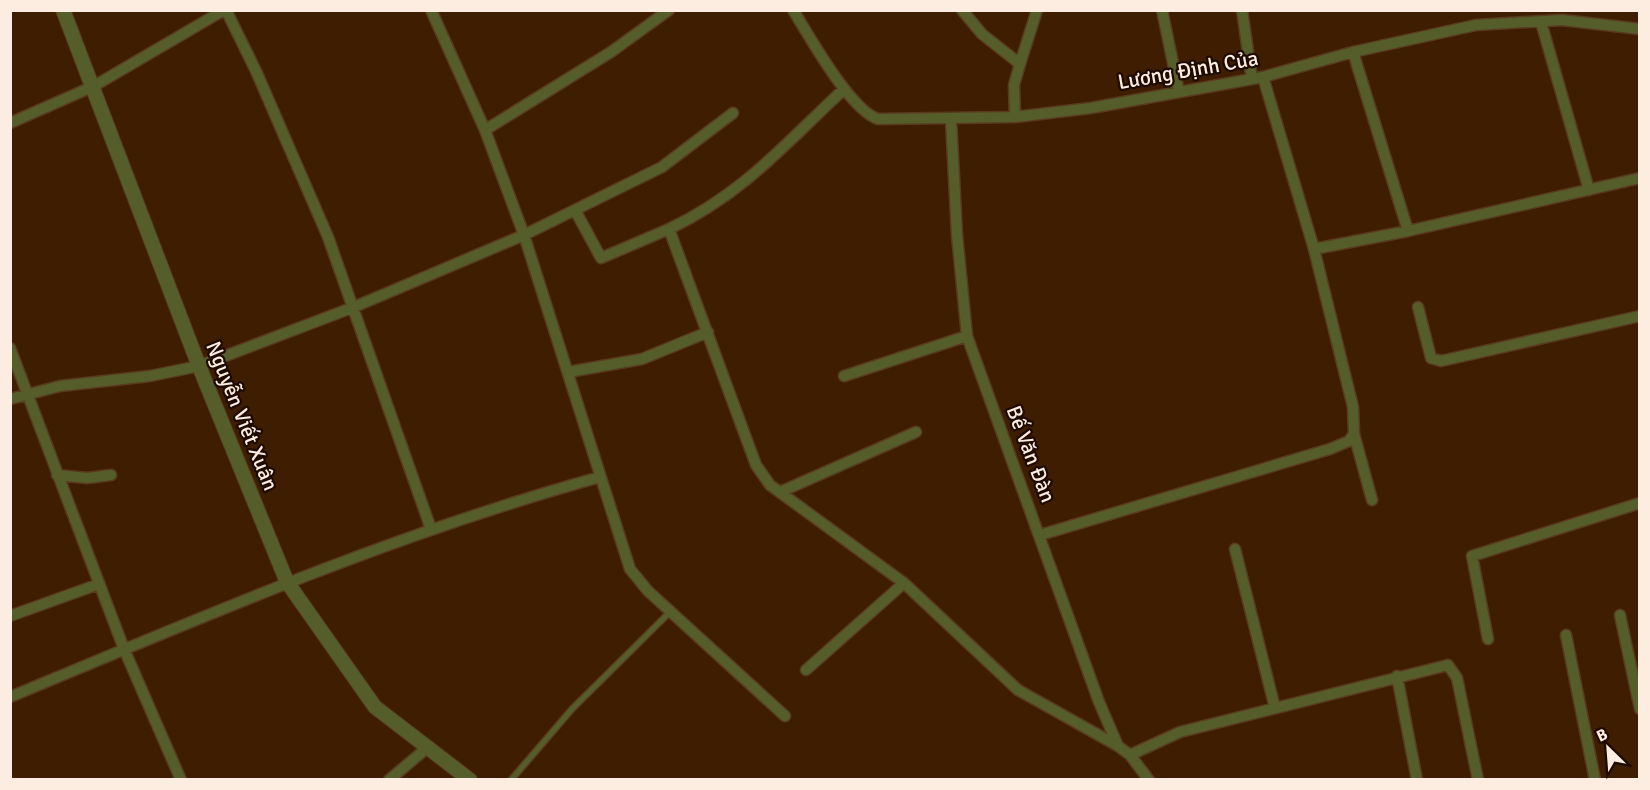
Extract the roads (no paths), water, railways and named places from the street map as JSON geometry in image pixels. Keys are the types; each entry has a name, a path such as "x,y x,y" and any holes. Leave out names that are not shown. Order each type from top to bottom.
{"street":[{"name":"Nguyễn Viết Xuân","path":"63,10 94,86 199,366 287,582 375,707 470,780"},
{"path":"10,123 94,86 225,10 306,184 354,307 431,529"},
{"path":"431,10 485,130 524,235 630,569 648,591 670,612 785,716"},
{"path":"485,130 611,52 669,10"},
{"name":"Lương Định Của","path":"793,10 844,89 867,114 878,119 951,120 1015,117 1091,108 1257,78 1353,52 1476,25 1562,20 1640,29"},
{"path":"962,10 982,34 1020,64"},
{"path":"1015,117 1013,97 1020,64 1037,10"},
{"path":"1162,10 1179,92"},
{"path":"1242,10 1257,78 1314,249 1353,407 1354,434 1372,500"},
{"path":"1541,22 1589,190"},
{"path":"1353,52 1408,231"},
{"path":"575,210 601,258 669,229 697,216 750,179 844,89"},
{"path":"10,399 26,393 88,382 150,376 199,366 354,307 524,235 662,167 733,113"},
{"name":"Bế Văn Đàn","path":"951,120 957,235 967,336 1040,535 1074,637 1118,746"},
{"path":"1314,249 1408,231 1640,178"},
{"path":"669,229 756,465 770,485 904,583 1018,690 1118,746 1130,755 1149,780"},
{"path":"1418,307 1431,358 1441,361 1640,316"},
{"path":"568,372 642,359 708,332"},
{"path":"844,376 967,336"},
{"path":"10,348 124,650 180,780"},
{"path":"780,492 916,432"},
{"path":"1040,535 1330,449 1348,441 1354,434"},
{"path":"57,475 87,478 111,475"},
{"path":"10,697 287,582 520,499 600,477"},
{"path":"1488,639 1472,556 1640,503"},
{"path":"1235,549 1275,708"},
{"path":"806,669 904,583"},
{"path":"10,616 99,584"},
{"path":"1620,615 1640,710"},
{"path":"1566,636 1595,780"},
{"path":"1130,755 1180,732 1442,665 1454,670 1478,780"},
{"path":"1397,676 1417,780"},
{"path":"388,780 428,747"}],"lane":[{"path":"512,780 572,709 670,612"}]}
